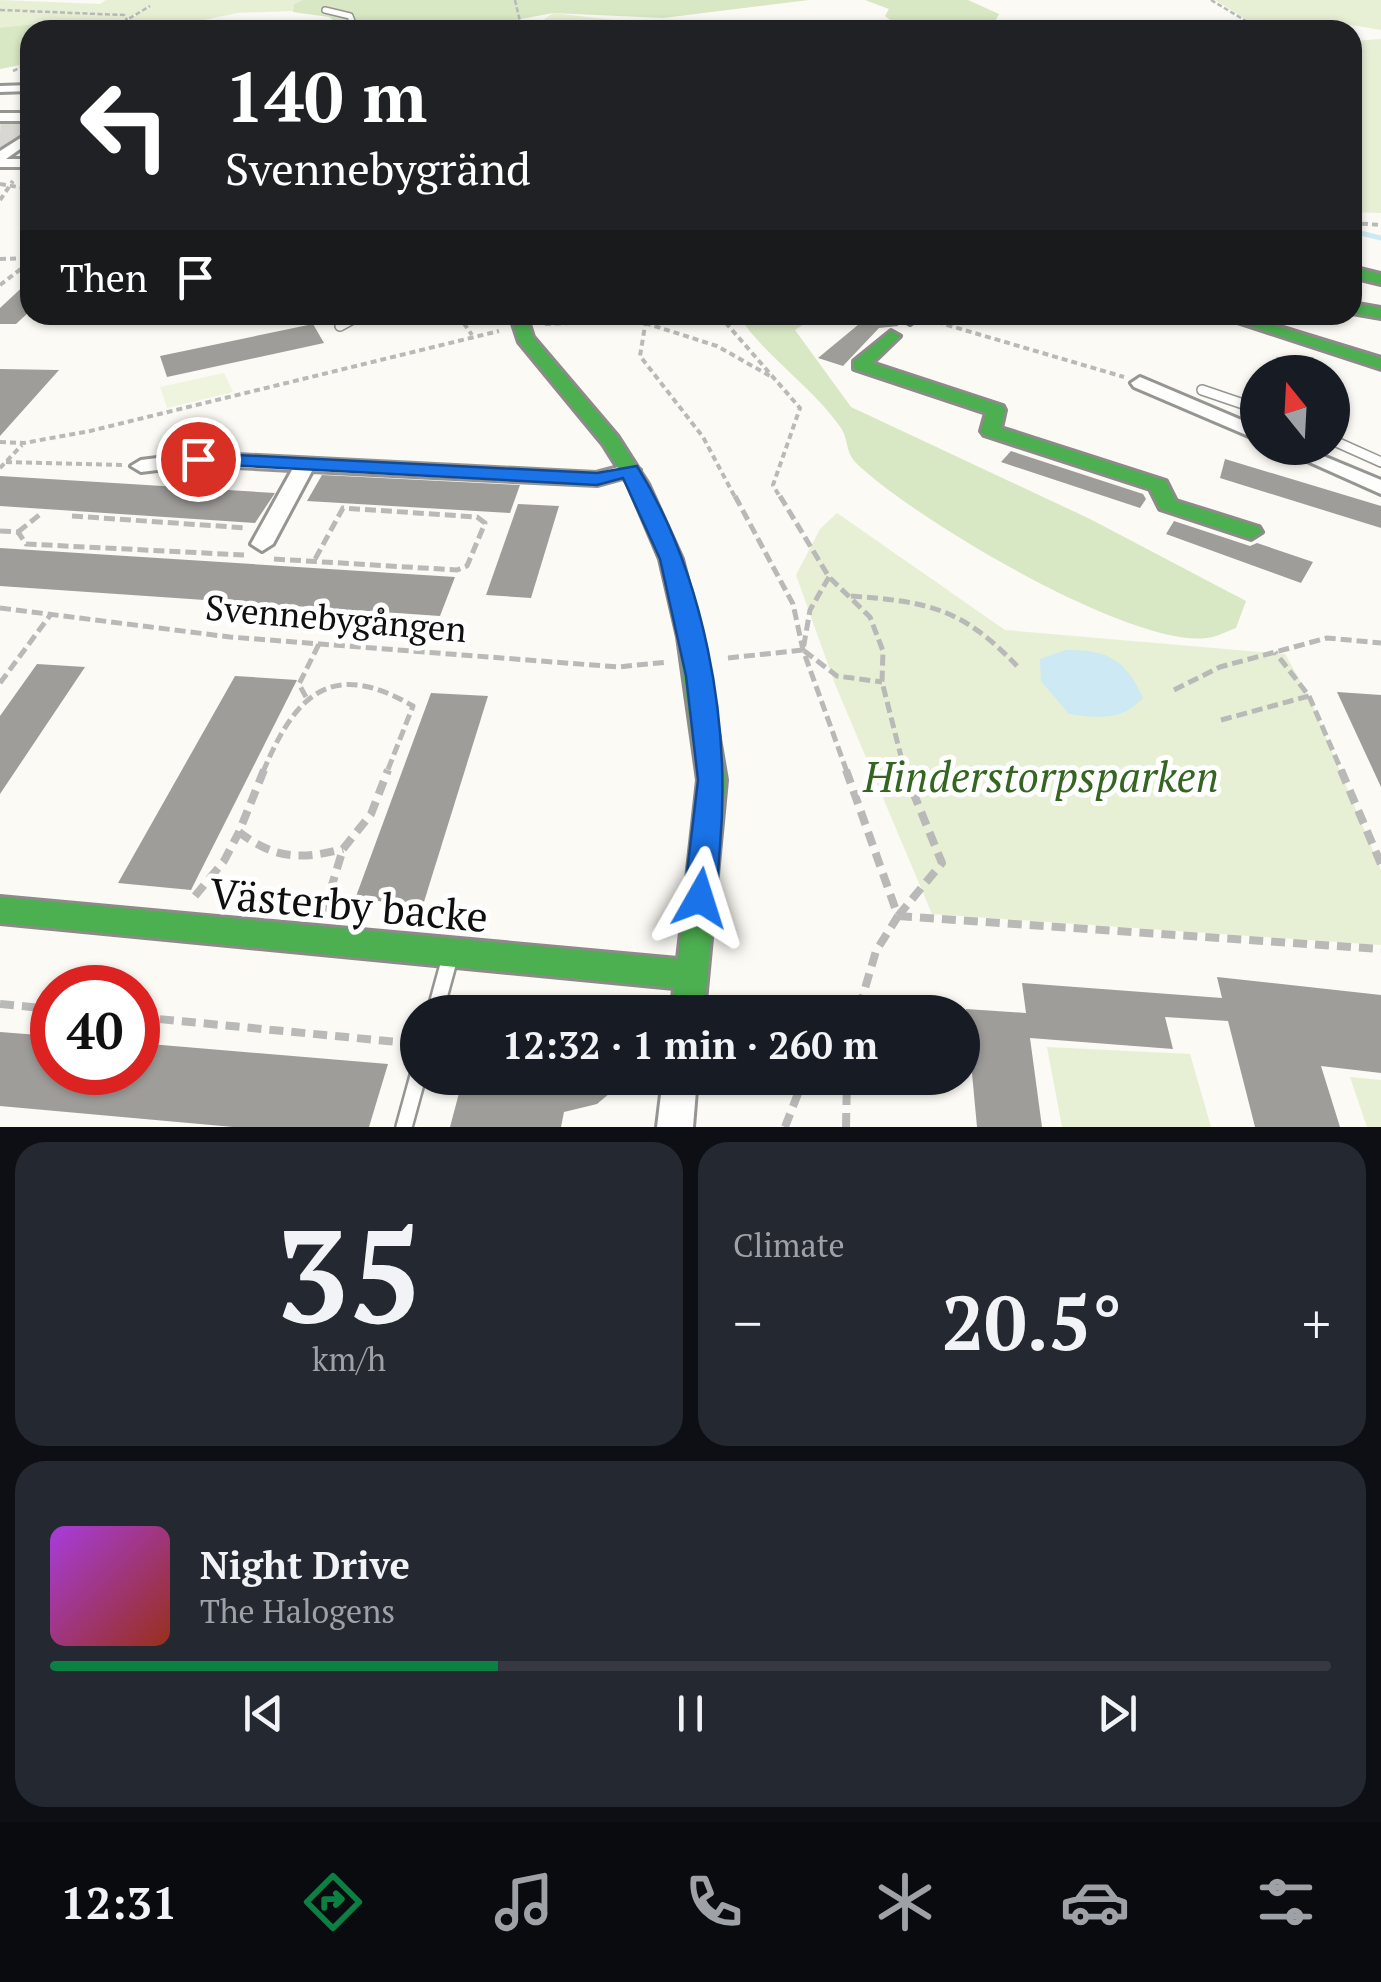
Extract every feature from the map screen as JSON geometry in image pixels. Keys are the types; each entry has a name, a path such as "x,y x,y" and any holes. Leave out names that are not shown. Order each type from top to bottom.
{"main road":[{"path":"527,325 525,338 630,470 672,559 699,676 712,780 690,995"},
{"path":"1256,325 1381,364"},
{"path":"1346,325 1381,331"},
{"path":"891,336 860,365 996,410 991,431 1160,486 1167,505 1251,532"},
{"name":"Västerby backe","path":"0,910 692,976"}],"street":[{"path":"0,160 20,144"},
{"path":"1140,383 1240,426"},
{"path":"140,466 198,459 597,479 630,470"},
{"path":"266,537 305,464"},
{"path":"1328,465 1381,488"},
{"path":"675,1127 678,1095"}],"lane":[{"path":"325,10 350,16 351,20"},
{"path":"1202,390 1240,403"},
{"path":"1350,448 1381,462"},
{"path":"440,995 451,952"},
{"path":"404,1127 413,1095"}],"path":[{"path":"1211,0 1243,20"},
{"path":"128,20 150,6"},
{"path":"2,10 110,13 124,15 126,20"},
{"path":"13,70 20,67"},
{"path":"0,285 20,268"},
{"path":"465,325 472,335"},
{"path":"644,325 640,356 703,437 793,604 803,650 898,916"},
{"path":"657,325 717,346 776,378"},
{"path":"729,325 800,408 772,485 829,577 870,618 883,651 882,682 906,774 942,863 898,916 876,951 862,995"},
{"path":"941,325 1140,383"},
{"path":"0,442 24,443 246,396 499,331"},
{"path":"0,468 24,443"},
{"path":"6,462 140,466"},
{"path":"266,537 270,558 314,562 457,570 467,566 485,523 477,517 343,508 314,562"},
{"path":"0,531 18,532 43,512"},
{"path":"72,516 266,537"},
{"path":"18,532 26,544 241,557 266,537"},
{"path":"803,650 810,610 829,577"},
{"path":"848,596 940,603 987,632 1017,666"},
{"name":"Svennebygången","path":"0,608 319,644 618,667 668,662"},
{"path":"0,683 51,614"},
{"path":"1174,690 1220,667 1327,638 1381,643"},
{"path":"306,697 299,684 319,644"},
{"path":"728,658 803,650 837,676 882,682"},
{"path":"1275,652 1309,696 1381,864"},
{"path":"186,906 224,861 290,721 306,697 326,687 364,686 394,694 413,706 371,814 343,849 322,918"},
{"path":"1221,720 1309,696"},
{"path":"239,832 262,852 302,861 343,849"},
{"path":"898,916 1381,949"},
{"path":"0,1004 30,1007"},
{"path":"160,1019 400,1042"},
{"path":"785,1127 797,1095"},
{"path":"846,1127 847,1095"}],"green space":[{"path":"0,0 100,4 106,0 303,0 295,4 293,11 237,13 204,20 129,20 151,5 126,20 20,20 20,28 0,29"},
{"path":"303,0 809,0 663,18 553,13 515,20 333,20 293,12 294,4"},
{"path":"865,0 968,0 999,14 996,20 891,20 885,16 889,9"},
{"path":"1215,0 1381,0 1381,30 1362,27 1362,20 1247,20"},
{"path":"553,13 614,20 544,20"},
{"path":"20,26 20,65 0,69 0,28"},
{"path":"1381,39 1381,213 1362,212 1362,40"},
{"path":"745,325 803,325 795,330 851,407 1090,519 1246,601 1236,628 1207,638 1172,636 1127,622 1023,574 971,544 883,486 855,462 843,432 829,413"},
{"path":"224,373 233,392 167,408 160,387"},
{"name":"Hinderstorpsparken","path":"837,513 1005,630 1285,654 1309,696 1381,870 1381,945 932,914 835,684 796,575 820,529"},
{"path":"1047,1047 1190,1054 1211,1127 1062,1127"},
{"path":"1350,1077 1381,1080 1381,1127 1367,1127"}],"water":[{"path":"1066,650 1093,652 1114,659 1130,674 1143,698 1118,714 1069,714 1041,681 1040,659"}],"building":[{"path":"20,289 20,320 0,324 0,308"},
{"path":"308,325 314,325 324,343 167,377 160,356"},
{"path":"858,325 898,325 879,328 843,366 818,358"},
{"path":"0,369 59,370 0,436"},
{"path":"1011,451 1143,494 1146,499 1140,508 1001,462"},
{"path":"1225,459 1381,506 1381,528 1220,478"},
{"path":"322,475 520,485 510,513 307,501"},
{"path":"0,476 275,493 255,523 0,506"},
{"path":"518,504 559,506 531,598 486,595"},
{"path":"1174,521 1313,562 1301,583 1166,534"},
{"path":"0,548 455,577 440,616 0,586"},
{"path":"37,664 85,667 0,794 0,716"},
{"path":"235,676 297,680 191,890 118,883"},
{"path":"1337,692 1381,695 1381,787"},
{"path":"431,693 488,696 423,905 355,899"},
{"path":"1217,977 1381,995 1381,1073 1321,1066 1340,1127 1255,1127 1228,1021 1165,1017 1173,1049 1030,1038 1042,1127 977,1127 974,1095 980,1095 980,1010 1026,1013 1022,983 1222,998"},
{"path":"0,1032 30,1034 30,1095 160,1095 160,1045 388,1064 369,1127 233,1127 0,1106"},
{"path":"458,1095 608,1095 597,1104 564,1112 561,1127 450,1127"}],"waterway":[{"path":"1362,233 1381,238"}],"tunnel":[{"path":"0,134 20,135"}],"traffic: fast":[{"path":"1362,274 1381,279"},
{"path":"1362,310 1381,313"},
{"path":"521,325 525,338 611,441 638,484 671,559 690,637 712,780 690,995"},
{"path":"1256,325 1381,364"},
{"path":"891,336 860,365 996,410 991,431 1159,485 1167,505 1251,532"},
{"path":"0,910 692,975"}],"route":[{"path":"198,459 597,479 630,470 672,559 699,676 712,780 700,898"}]}
